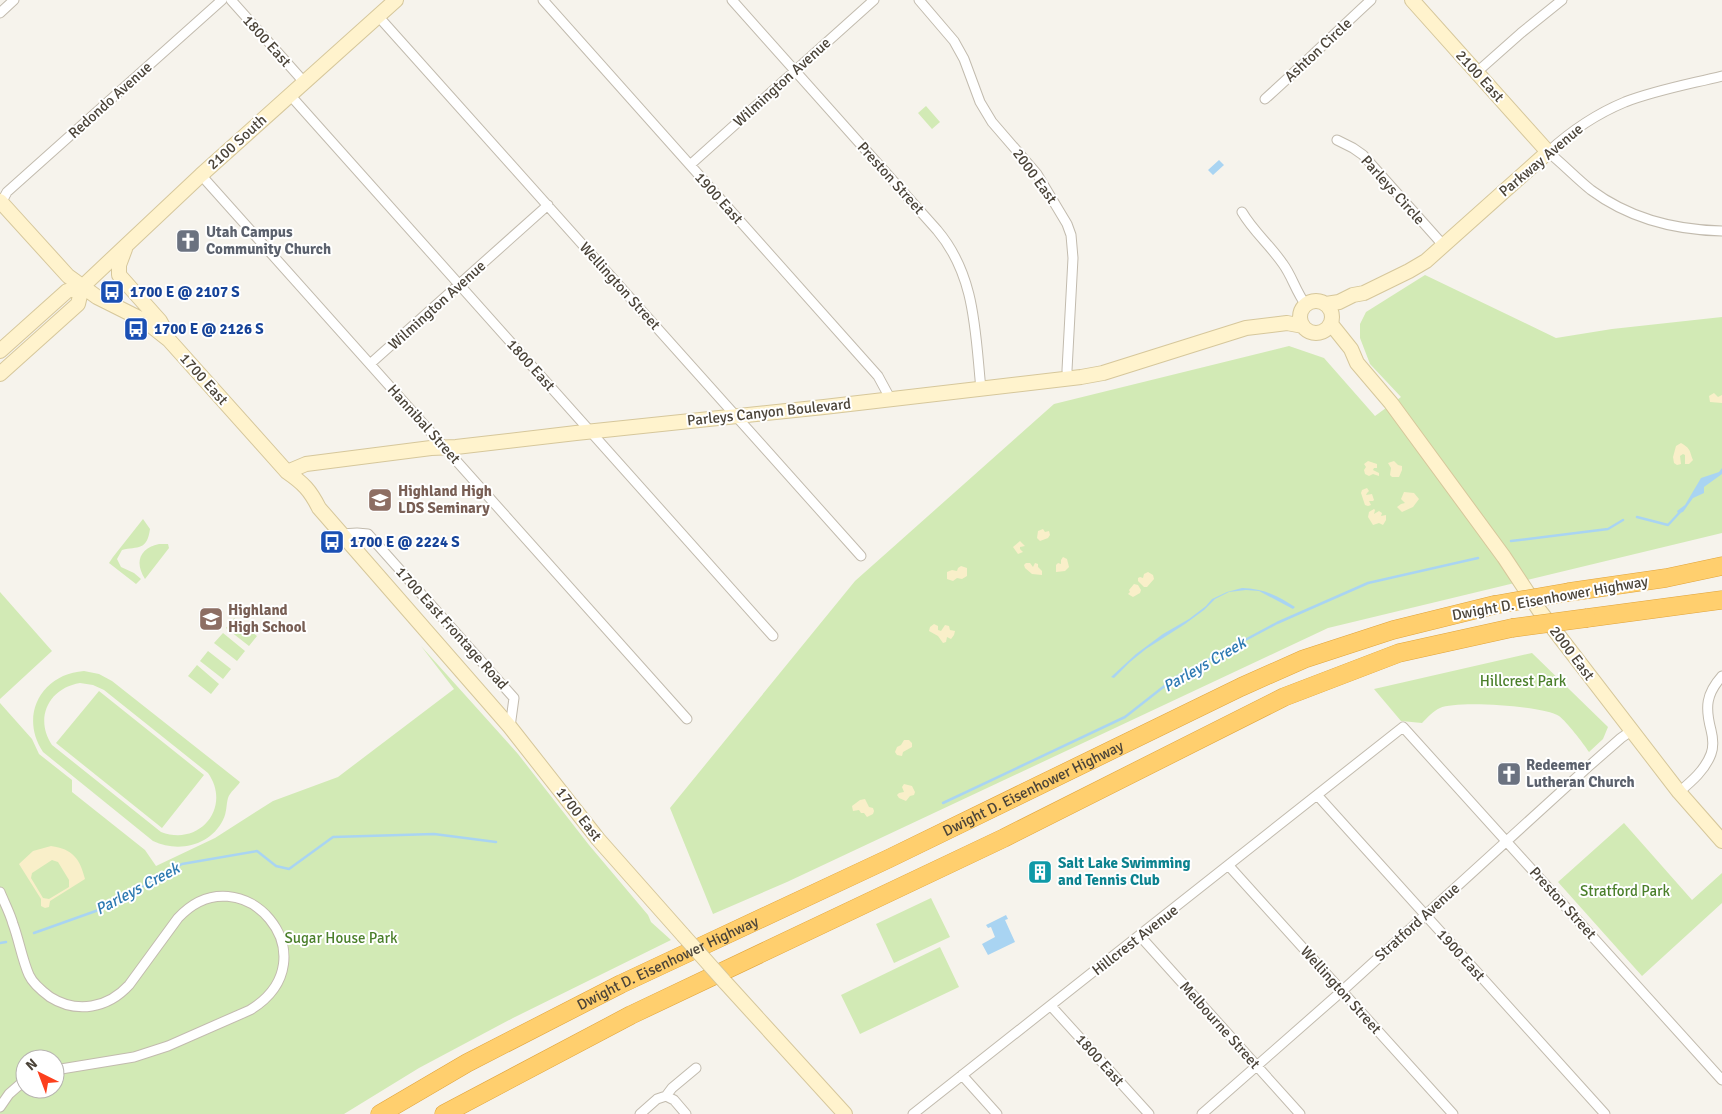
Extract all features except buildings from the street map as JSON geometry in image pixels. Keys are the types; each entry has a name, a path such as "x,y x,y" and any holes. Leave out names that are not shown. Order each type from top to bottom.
{"highway":[{"name":"Dwight D. Eisenhower Highway","path":"380,1114 467,1063 621,984 906,850 1250,683 1304,659 1393,630 1494,605 1666,578 1722,566"},
{"name":"Dwight D. Eisenhower Highway","path":"444,1114 631,1015 1004,838 1284,697 1399,653 1512,628 1722,600"}],"street":[{"path":"0,13 14,0"},
{"name":"Redondo Avenue","path":"0,203 7,192 222,0"},
{"name":"1800 East","path":"231,0 304,82"},
{"name":"2100 South","path":"0,351 67,291 82,287 201,175 396,0"},
{"name":"1900 East","path":"543,0 878,376 891,400"},
{"name":"Preston Street","path":"732,0 937,230 952,250 965,277 971,298 981,389"},
{"name":"Wilmington Avenue","path":"690,165 874,0"},
{"name":"2000 East","path":"920,0 954,41 964,59 980,102 992,122 1037,174 1067,224 1071,235 1073,258 1068,378"},
{"name":"Ashton Circle","path":"1265,99 1371,0"},
{"name":"2100 East","path":"1412,0 1548,152"},
{"path":"1476,72 1548,4 1562,0"},
{"name":"Wellington Street","path":"378,16 861,556"},
{"name":"Parkway Avenue","path":"1439,250 1548,152 1583,124 1616,106 1639,97 1722,76"},
{"name":"1800 East","path":"290,95 773,636"},
{"name":"Parleys Circle","path":"1337,140 1363,155 1439,250"},
{"path":"1548,152 1593,191 1634,214 1676,227 1722,231"},
{"name":"Hannibal Street","path":"201,175 686,718"},
{"name":"1700 East","path":"0,203 68,276 82,287 145,321 169,340 287,472 303,483 312,493 319,508 341,534 510,727 598,839 845,1114"},
{"name":"Wilmington Avenue","path":"370,364 548,205"},
{"path":"1242,212 1253,230 1283,263 1304,306 1300,318 1303,326 1308,331 1323,332 1331,321 1358,301 1364,293"},
{"path":"126,245 119,266 119,274 160,321 169,340"},
{"path":"1304,306 1316,301 1326,304 1339,302 1353,295 1364,293 1409,271 1439,250"},
{"name":"2100 South","path":"0,374 78,304 82,287"},
{"path":"1326,304 1332,313 1331,321"},
{"name":"Parleys Canyon Boulevard","path":"287,472 306,464 891,400 1068,378 1103,372 1246,328 1266,318 1304,306"},
{"name":"2000 East","path":"1331,321 1351,349 1357,363"},
{"name":"Parleys Canyon Boulevard","path":"1246,328 1287,323 1303,326"},
{"name":"2000 East","path":"1318,333 1357,363 1417,439 1504,557 1539,610 1631,731 1679,792 1722,841"},
{"name":"1700 East Frontage Road","path":"341,534 368,534 514,698 510,727"},
{"path":"1679,792 1699,775 1712,752 1713,743 1708,716 1708,700 1712,687 1722,676"},
{"name":"Preston Street","path":"1403,728 1722,1080"},
{"name":"Hillcrest Avenue","path":"913,1114 1403,728"},
{"name":"Stratford Avenue","path":"1202,1114 1342,991 1614,744 1631,731"},
{"name":"1900 East","path":"1318,796 1605,1114"},
{"name":"Wellington Street","path":"1229,866 1453,1114"},
{"path":"0,892 13,923 29,975 41,991 68,1005 81,1007 95,1006 108,1002 120,995 178,918 186,909 197,902 214,897 226,897 248,902 259,908 273,922 281,938 284,956 282,974 261,1004 168,1046 134,1057 65,1068"},
{"name":"Melbourne Street","path":"1140,936 1300,1114"},
{"name":"1800 East","path":"1051,1006 1149,1114"},
{"path":"640,1114 657,1099 666,1096 672,1088 696,1068"},
{"path":"962,1075 997,1114"},
{"path":"0,1107 15,1089"},
{"path":"666,1096 674,1100 686,1114"}],"green space":[{"path":"926,106 940,122 932,129 918,113"},
{"path":"1425,275 1556,338 1612,329 1722,317 1722,533 1328,628 787,882 713,914 670,808 855,581 1054,404 1289,346 1324,358 1375,416 1401,397 1370,364 1360,338 1360,324 1366,312"},
{"path":"143,519 150,529 147,541 141,546 122,550 117,559 121,567 134,573 141,579 136,584 109,563"},
{"path":"159,544 168,544 169,548 145,579 140,567 143,552"},
{"path":"0,592 52,651 0,699"},
{"path":"234,618 257,636 249,646 226,628"},
{"path":"223,633 245,651 237,661 214,643"},
{"name":"Sugar House Park","path":"421,646 518,754 589,845 648,915 651,922 671,940 513,1018 419,1068 344,1114 0,1114 0,703 32,739 39,754 72,780 72,792 145,850 156,866 215,838 273,801 338,777 454,689"},
{"path":"208,651 231,669 223,679 200,661"},
{"name":"Hillcrest Park","path":"1532,653 1608,727 1603,739 1589,752 1562,719 1550,712 1500,705 1464,704 1440,708 1422,723 1401,721 1374,689"},
{"path":"197,665 219,684 211,694 188,676"},
{"path":"84,671 99,674 112,681 240,782 229,796 223,820 210,836 192,845 183,846 163,845 153,841 43,752 36,738 33,725 34,711 38,699 46,688 56,680 69,674","holes":["80,683 93,685 104,690 208,773 214,786 216,799 214,811 208,821 199,829 188,834 175,835 161,832 52,745 44,725 45,715 53,698 69,686"]},
{"path":"99,691 204,775 162,828 56,743"},
{"name":"Stratford Park","path":"1624,823 1692,900 1722,873 1722,903 1642,976 1558,882"},
{"path":"931,898 950,937 894,963 876,924"},
{"path":"940,947 959,987 860,1034 841,995"}],"sand":[{"path":"1714,393 1718,397 1722,395 1722,403 1710,402 1709,396"},
{"path":"1681,443 1690,452 1693,460 1689,464 1685,464 1685,455 1683,454 1680,456 1681,464 1677,465 1674,463 1673,457 1676,446"},
{"path":"1368,461 1377,464 1377,468 1373,470 1379,473 1379,476 1365,474 1364,470 1366,467 1364,464"},
{"path":"1394,461 1402,466 1399,477 1392,477 1390,475 1391,468 1388,463"},
{"path":"1367,488 1369,491 1366,495 1372,494 1374,500 1369,501 1371,505 1368,506 1365,505 1361,493 1362,490"},
{"path":"1404,492 1414,493 1419,499 1413,507 1402,512 1397,507 1405,503 1401,499"},
{"path":"1374,509 1374,514 1379,511 1382,513 1381,516 1386,515 1383,525 1379,523 1373,525 1368,517 1369,512"},
{"path":"1043,529 1045,532 1049,531 1050,535 1048,538 1040,541 1037,538 1038,531"},
{"path":"1020,541 1025,546 1020,547 1023,552 1018,554 1013,547"},
{"path":"1063,557 1067,559 1069,567 1065,571 1056,572 1056,565 1058,563 1061,564"},
{"path":"1030,563 1033,567 1035,563 1038,564 1042,575 1032,574 1025,568 1024,565"},
{"path":"961,566 967,568 967,576 953,581 947,579 947,572 957,571"},
{"path":"1148,572 1153,575 1154,579 1147,587 1144,587 1138,581 1138,578 1143,578 1144,574"},
{"path":"1134,584 1138,585 1141,590 1140,593 1133,597 1128,594"},
{"path":"934,624 941,631 945,625 949,626 950,630 955,631 954,635 951,639 947,637 946,642 943,643 938,636 929,631 930,627"},
{"path":"904,740 909,740 912,743 912,747 903,752 902,756 897,755 895,752 897,747"},
{"path":"904,784 912,786 915,792 906,801 897,795 904,792 902,787"},
{"path":"865,799 869,807 873,808 874,811 873,814 867,817 859,810 853,811 852,806"},
{"path":"51,846 70,852 81,866 85,879 50,901 49,907 41,906 41,899 19,864 33,851","holes":["52,860 58,862 69,880 69,887 49,899 43,898 31,878 32,873"]}],"water":[{"path":"1219,160 1224,165 1213,175 1208,170"},
{"path":"1722,468 1722,474 1704,487 1704,493 1693,498 1683,512 1678,513 1677,511 1685,505 1701,478 1719,472"},
{"path":"1242,588 1256,589 1270,593 1295,607 1293,609 1259,591 1229,592 1215,599 1185,624 1146,649 1114,678 1111,677 1136,654 1163,634 1189,619 1212,599 1227,592"},
{"path":"1006,915 1008,919 1005,920 1015,942 988,955 982,944 995,937 991,927 988,928 986,925"}],"waterway":[{"name":"Parleys Creek","path":"1637,517 1668,525 1681,511"},
{"name":"Parleys Creek","path":"1511,541 1608,529 1623,520"},
{"name":"Parleys Creek","path":"943,803 1125,717 1176,677 1277,623 1368,583 1478,558"},
{"name":"Parleys Creek","path":"34,933 107,907 182,864 257,851 276,866 289,869 333,837 434,834 496,842"},
{"name":"Parleys Creek","path":"0,943 6,942"}],"place":[{"name":"Utah Campus Community Church","path":"188,241"},
{"name":"1700 E @ 2107 S","path":"112,292"},
{"name":"1700 E @ 2126 S","path":"136,329"},
{"name":"Highland High LDS Seminary","path":"380,500"},
{"name":"1700 E @ 2224 S","path":"332,542"},
{"name":"Highland High School","path":"211,619"},
{"name":"Redeemer Lutheran Church","path":"1509,774"},
{"name":"Salt Lake Swimming and Tennis Club","path":"1040,872"}]}
